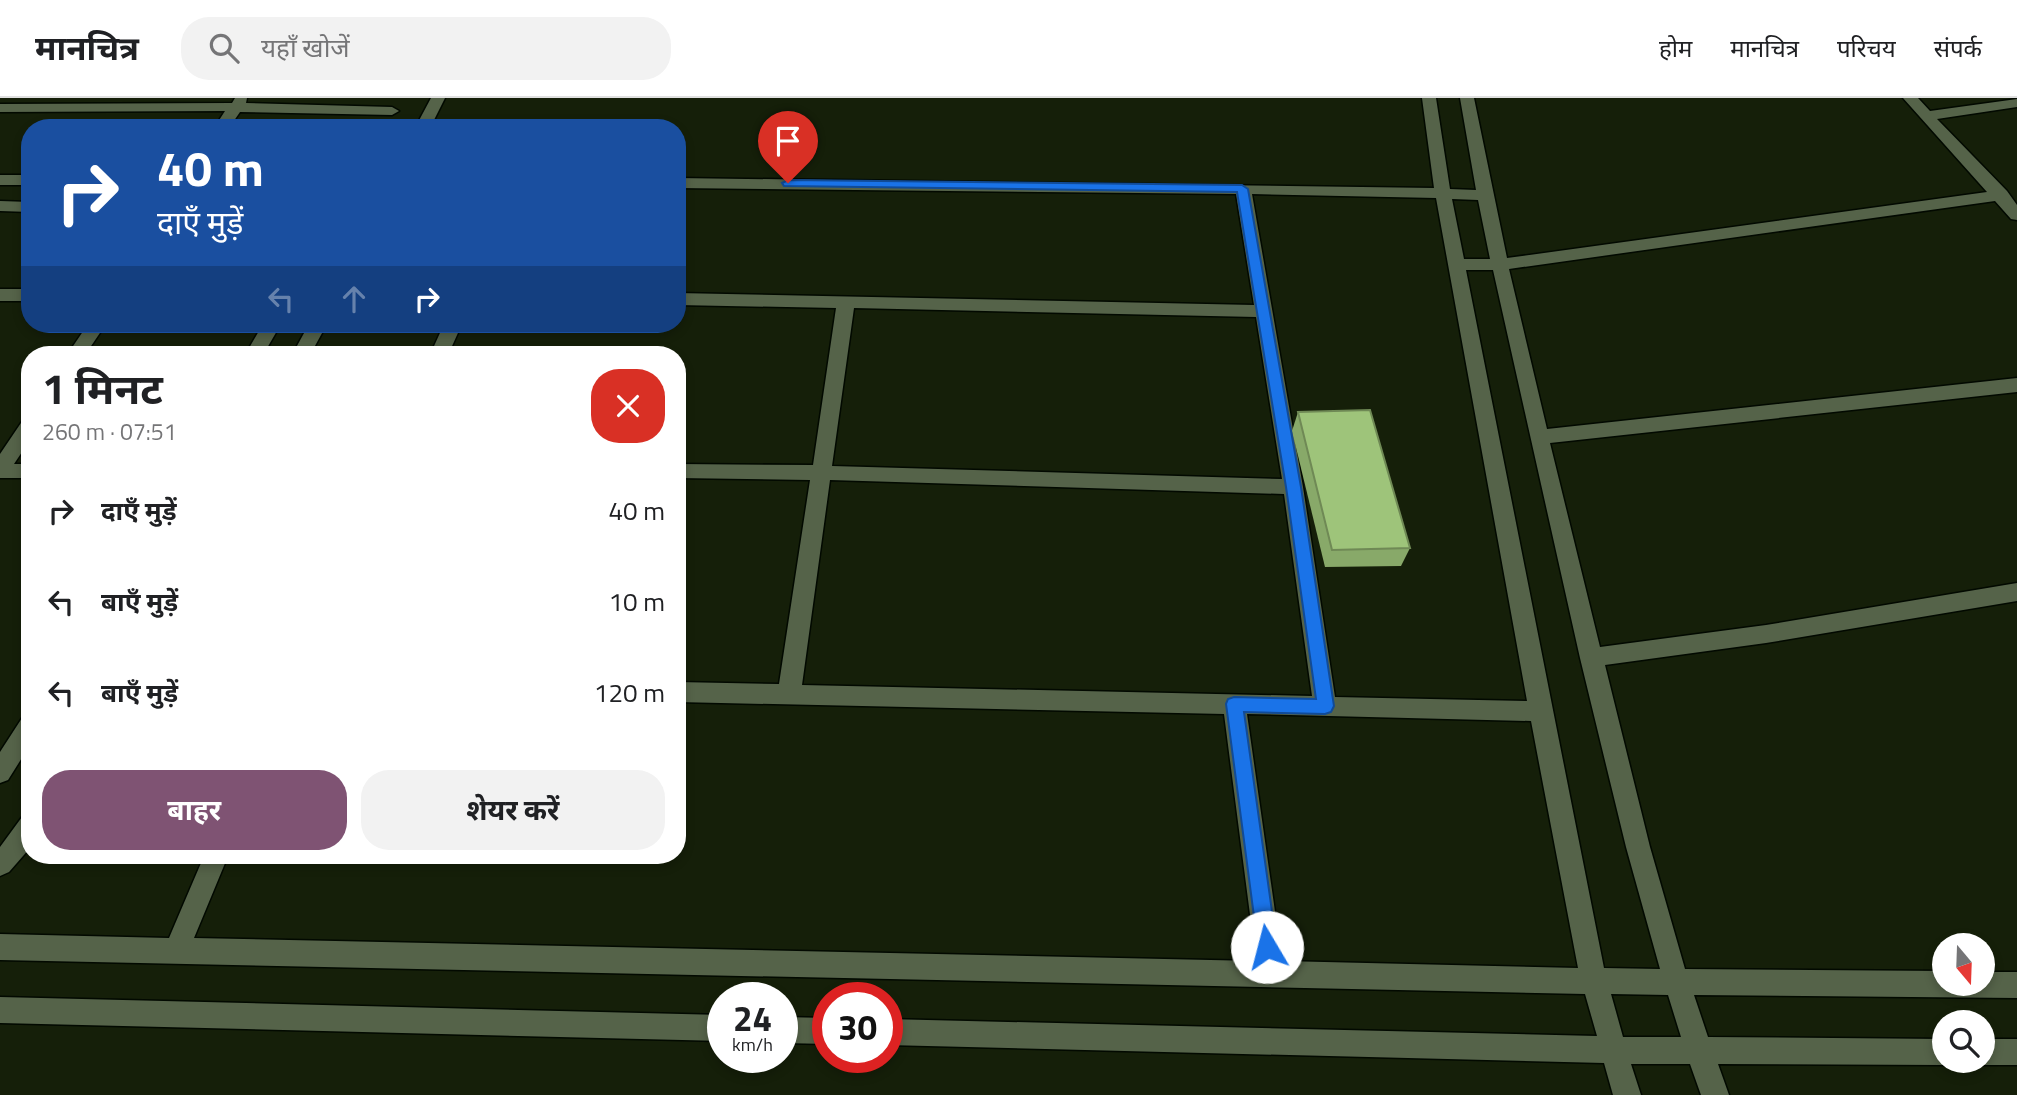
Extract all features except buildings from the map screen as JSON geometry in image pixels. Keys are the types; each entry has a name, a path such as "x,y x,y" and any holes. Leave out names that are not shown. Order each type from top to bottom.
{"street":[{"path":"427,119 438,98"},
{"path":"1429,98 1443,193 1540,711 1594,981 1627,1095"},
{"path":"1467,98 1499,265 1631,825 1676,981 1715,1095"},
{"path":"1910,98 2017,215"},
{"path":"5,107 239,102 396,104"},
{"path":"227,119 239,102"},
{"path":"1927,116 2017,103"},
{"path":"0,180 21,180"},
{"path":"686,183 1242,189 1484,195"},
{"path":"1242,189 1293,487 1325,706"},
{"path":"1458,264 1499,265 2001,195"},
{"path":"0,206 21,207"},
{"path":"0,295 21,295"},
{"path":"686,299 1263,311"},
{"path":"789,695 846,302"},
{"path":"1539,437 2017,385"},
{"path":"0,470 21,438"},
{"path":"0,470 21,471"},
{"path":"686,471 1293,487"},
{"path":"1591,658 1766,634 2017,592"},
{"path":"686,692 1540,711"},
{"path":"1234,704 1271,974"},
{"path":"0,772 21,739"},
{"path":"0,864 21,840"},
{"path":"176,951 213,864"},
{"path":"0,947 1594,981 2017,985"},
{"path":"0,1010 707,1028"},
{"path":"903,1032 1612,1050 1932,1052"},
{"path":"1995,1052 2017,1052"}],"route":[{"path":"788,183 1242,189 1293,487 1325,706 1234,704 1267,947"}]}
